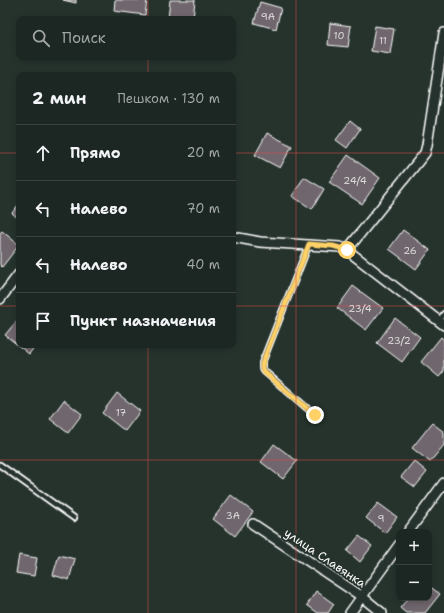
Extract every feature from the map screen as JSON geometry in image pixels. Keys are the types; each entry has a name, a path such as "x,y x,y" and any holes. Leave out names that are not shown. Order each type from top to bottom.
{"street":[{"path":"347,250 425,152 444,33"},
{"path":"236,238 260,242 333,246 347,250 442,320"},
{"path":"0,298 16,278"},
{"path":"410,529 444,483"},
{"name":"улица Славянка","path":"253,524 361,596 382,613"},
{"path":"350,613 396,549"}],"lane":[{"path":"309,244 262,364 262,368 264,372 315,415"},
{"path":"0,465 74,518"}],"building":[{"path":"63,0 76,0 76,3"},
{"path":"115,0 147,0 145,15 114,11"},
{"path":"170,0 195,0 193,16 168,16"},
{"path":"260,2 281,8 276,29 254,23"},
{"path":"330,23 351,26 348,47 328,45"},
{"path":"375,26 394,29 390,54 371,51"},
{"path":"350,121 360,129 347,148 336,140"},
{"path":"267,133 292,146 280,168 255,155"},
{"path":"348,155 380,178 362,204 329,182"},
{"path":"304,177 324,189 312,209 292,196"},
{"path":"16,208 16,216 12,213"},
{"path":"403,230 430,250 416,269 389,249"},
{"path":"2,231 16,243 16,249 2,267 0,265 0,233"},
{"path":"353,286 383,308 366,330 337,308"},
{"path":"395,318 420,337 402,362 377,343"},
{"path":"16,322 16,344 5,335"},
{"path":"441,337 444,340 444,371 439,377 421,362"},
{"path":"21,348 34,348 29,354"},
{"path":"117,393 140,411 125,431 102,413"},
{"path":"64,400 82,414 68,433 50,419"},
{"path":"432,423 444,432 444,445 430,462 412,448"},
{"path":"274,444 297,461 283,479 261,462"},
{"path":"414,461 427,472 415,487 401,477"},
{"path":"231,495 253,512 235,536 213,519"},
{"path":"378,503 397,517 385,533 366,518"},
{"path":"359,536 372,546 360,562 347,551"},
{"path":"19,555 37,558 34,576 16,573"},
{"path":"59,555 75,559 69,580 53,575"},
{"path":"432,588 440,594 425,613 406,613 400,608 406,601 432,601"},
{"path":"316,591 334,604 328,613 318,613 307,605"}],"route":[{"path":"315,415 264,372 262,364 309,244 340,247 347,250"}]}
